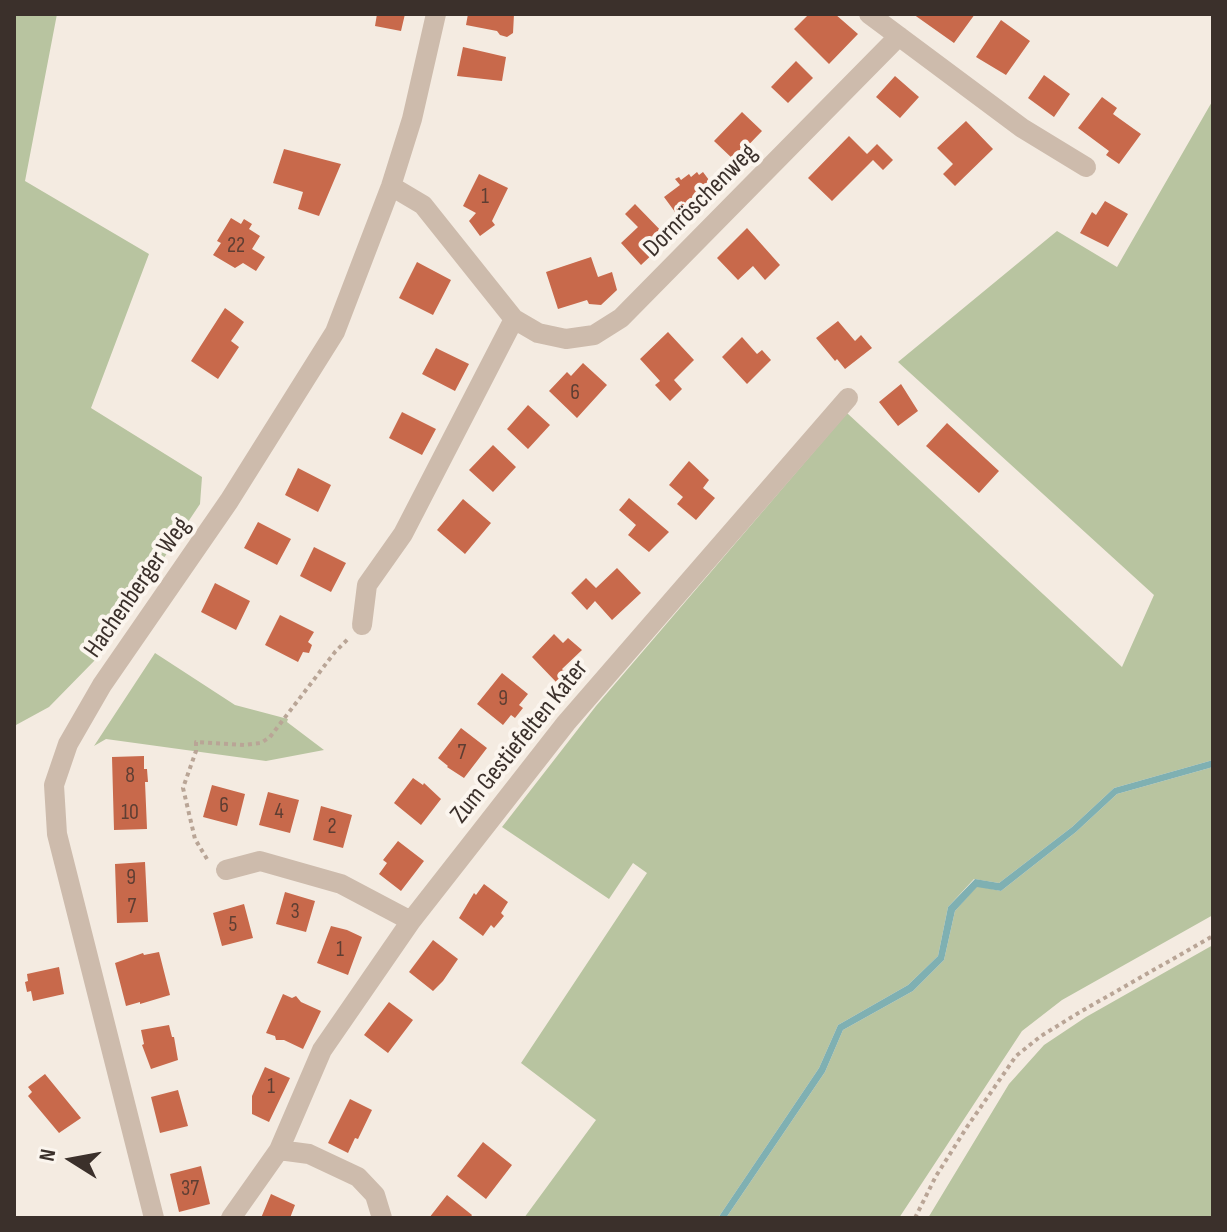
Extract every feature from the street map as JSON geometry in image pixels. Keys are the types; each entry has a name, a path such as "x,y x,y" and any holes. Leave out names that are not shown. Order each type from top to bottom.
{"street":[{"name":"Hachenberger Weg","path":"154,1218 57,834 54,785 68,744 102,685 229,501 335,332 391,186 412,119 436,14"},
{"path":"869,14 1022,128 1086,167"},
{"name":"Dornröschenweg","path":"391,186 423,205 514,319 538,333 566,339 594,335 621,318 899,36"},
{"path":"362,625 367,585 403,534 514,319"},
{"name":"Zum Gestiefelten Kater","path":"231,1218 279,1150 322,1050 411,921 566,723 848,398"},
{"path":"226,870 260,861 341,884 411,921"},
{"path":"279,1150 309,1154 358,1177 375,1195 382,1218"}],"path":[{"path":"226,870 211,864 195,839 187,811 183,788 196,751 196,742 244,745 261,743 270,737 335,652 362,625"},
{"path":"915,1218 936,1176 1016,1056 1080,1012 1213,936"}],"green space":[{"path":"14,14 57,14 25,181 149,254 91,408 202,477 200,504 97,658 49,707 16,725"},
{"path":"1213,100 1213,760 1114,788 1072,827 999,883 974,879 948,907 938,956 908,985 838,1025 819,1068 718,1218 524,1218 596,1120 521,1063 647,873 633,863 609,899 502,827 596,706 847,413 1122,667 1154,595 898,362 1057,231 1117,267"},
{"path":"155,653 235,705 288,719 287,722 324,750 266,761 106,739 94,746"},
{"path":"1213,767 1213,915 1062,1000 1022,1031 899,1218 726,1218 825,1072 843,1030 913,991 944,960 955,911 977,886 1001,891 1076,832 1117,794"},
{"path":"1213,945 1213,1218 928,1218 1009,1084 1044,1045 1086,1017"}],"water":[{"path":"1213,760 1213,767 1117,794 1076,832 1001,891 977,887 955,911 944,960 913,991 843,1030 825,1072 726,1218 718,1218 819,1068 838,1025 908,985 938,956 948,907 975,879 999,883 1072,827 1114,788"}],"building":[{"path":"377,14 405,14 401,31 375,26"},
{"path":"468,14 514,14 513,33 507,37 497,31 466,25"},
{"path":"809,14 835,14 858,34 829,64 794,29"},
{"path":"913,14 975,14 954,43"},
{"path":"1001,20 1030,41 1006,75 976,57"},
{"path":"463,47 506,57 502,81 457,76"},
{"path":"796,61 813,78 788,103 771,87"},
{"path":"1044,75 1070,94 1054,117 1028,98"},
{"path":"895,76 919,97 900,118 876,97"},
{"path":"1102,97 1117,108 1113,114 1141,134 1119,164 1106,155 1109,151 1078,128"},
{"path":"742,112 762,131 734,160 714,141"},
{"path":"966,121 993,149 955,186 943,174 953,164 937,148"},
{"path":"849,136 867,154 877,144 893,160 883,170 873,160 832,201 808,178"},
{"path":"284,149 341,164 319,216 298,209 303,192 273,183"},
{"path":"697,172 699,175 703,172 712,184 675,212 664,197 680,185 675,179 679,177 681,180 689,174 691,177"},
{"path":"479,174 508,188 492,221 495,225 480,236 469,221 476,213 463,206"},
{"path":"1105,201 1128,214 1108,247 1080,233 1092,212 1096,215"},
{"path":"635,204 669,239 641,265 621,243 638,227 625,214"},
{"path":"231,218 241,224 244,219 252,224 249,229 260,236 252,249 265,257 256,271 243,263 235,268 213,255 221,243 217,241"},
{"path":"747,228 780,265 765,280 753,266 738,280 717,258"},
{"path":"591,257 598,277 612,272 617,290 601,305 589,304 587,300 558,309 546,272"},
{"path":"417,262 451,280 433,315 399,298"},
{"path":"225,308 244,322 231,341 239,347 218,379 191,361"},
{"path":"838,321 855,341 861,335 872,348 845,369 816,338"},
{"path":"668,332 694,360 674,380 682,389 670,401 655,385 660,381 640,359"},
{"path":"742,337 757,354 762,350 771,360 747,384 722,357"},
{"path":"436,348 469,364 455,391 422,374"},
{"path":"583,363 607,385 577,418 549,391 567,372 571,376"},
{"path":"901,384 918,411 898,426 879,402"},
{"path":"528,405 550,425 528,449 507,429"},
{"path":"402,412 436,429 422,455 389,438"},
{"path":"947,423 999,471 979,493 926,446"},
{"path":"493,445 516,467 493,492 469,470"},
{"path":"689,461 709,480 703,488 715,498 696,520 677,504 683,497 669,485"},
{"path":"298,468 331,485 318,512 285,495"},
{"path":"629,498 669,532 649,552 628,535 636,525 619,510"},
{"path":"463,499 491,523 465,554 437,530"},
{"path":"258,522 291,539 277,565 244,548"},
{"path":"314,547 346,563 331,592 300,576"},
{"path":"617,568 641,593 612,620 595,601 587,610 571,593 586,578 596,588"},
{"path":"215,583 250,601 236,630 201,612"},
{"path":"280,615 314,632 308,642 312,645 309,653 303,652 298,662 265,645"},
{"path":"554,634 563,643 568,638 582,650 562,669 567,675 558,684 532,657"},
{"path":"502,673 528,694 519,705 523,708 515,718 511,715 503,725 477,704"},
{"path":"461,728 487,748 464,778 438,758"},
{"path":"144,756 148,782 145,782 147,829 114,830 112,757"},
{"path":"413,778 424,783 441,799 421,825 394,803"},
{"path":"212,785 245,794 237,826 203,817"},
{"path":"268,792 299,800 290,833 259,825"},
{"path":"321,806 352,815 343,848 313,840"},
{"path":"398,841 424,861 401,891 379,874 387,863 383,860"},
{"path":"145,862 148,922 117,923 115,864"},
{"path":"484,884 508,902 501,913 504,916 494,928 491,925 483,936 459,918 474,893 476,895"},
{"path":"285,892 315,901 306,932 276,924"},
{"path":"244,904 253,938 222,946 213,913"},
{"path":"331,926 362,937 348,975 317,963"},
{"path":"433,940 458,959 433,991 409,972"},
{"path":"159,952 170,995 126,1006 115,963 143,953"},
{"path":"59,967 64,994 33,1001 31,991 27,992 27,974"},
{"path":"283,994 292,998 296,996 301,1002 321,1011 303,1049 284,1040 276,1040 275,1036 266,1033"},
{"path":"389,1002 413,1020 388,1053 364,1035"},
{"path":"169,1025 178,1060 151,1069 142,1045 141,1030"},
{"path":"265,1067 290,1078 269,1122 252,1114 252,1096"},
{"path":"45,1074 81,1118 59,1133 28,1096 32,1092 28,1087"},
{"path":"178,1090 188,1126 160,1133 151,1097"},
{"path":"350,1099 372,1110 348,1153 328,1143"},
{"path":"483,1142 512,1165 486,1199 457,1176"},
{"path":"201,1166 210,1204 179,1212 170,1174"},
{"path":"271,1194 295,1205 290,1218 261,1218"},
{"path":"447,1195 472,1215 470,1218 429,1218"}]}
